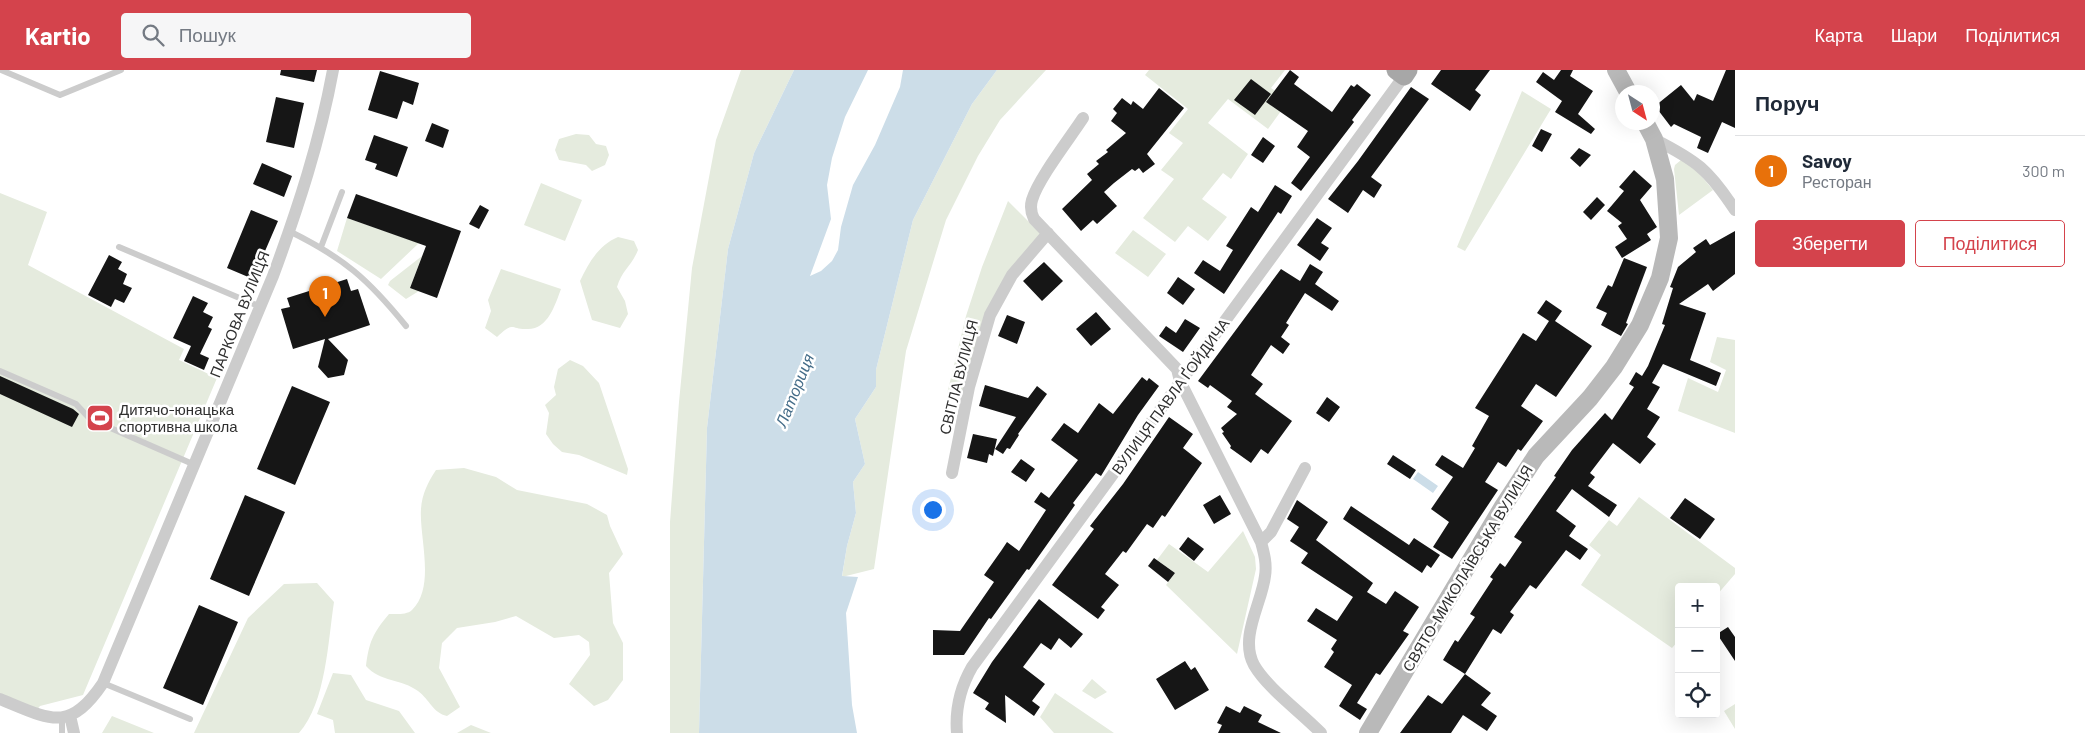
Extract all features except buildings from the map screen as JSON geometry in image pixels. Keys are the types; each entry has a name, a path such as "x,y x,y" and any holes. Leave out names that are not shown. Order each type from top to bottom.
{"street":[{"name":"ПАРКОВА ВУЛИЦЯ","path":"65,724 88,705 103,683 260,307 290,231 319,136 333,70"},
{"path":"1616,70 1624,85"},
{"name":"ВУЛИЦЯ ПАВЛА ҐОЙДИЧА","path":"957,733 958,704 963,683 972,667 1403,72"},
{"path":"1083,118 1032,200 1031,211 1034,219 1177,369 1180,381 1260,542 1265,556 1266,575 1250,630 1250,656 1262,676 1321,733"},
{"name":"СВЯТО-МИКОЛАЇВСЬКА ВУЛИЦЯ","path":"1368,733 1526,470 1536,456 1590,398 1614,367 1640,325 1660,278 1669,238 1665,179 1654,139 1649,130"},
{"path":"1654,139 1702,166 1716,181 1735,210"},
{"name":"СВІТЛА ВУЛИЦЯ","path":"952,473 969,387 990,315 1012,275 1048,233"},
{"path":"1260,542 1271,532 1305,468"},
{"path":"0,699 65,724 74,733"}],"lane":[{"path":"1,70 60,95 121,70"},
{"path":"321,247 342,192"},
{"path":"290,231 321,247 355,270 376,289 406,326"},
{"path":"118,247 260,307"},
{"path":"0,370 76,404 90,419 195,465"},
{"path":"103,683 190,720"}],"shaded area":[{"path":"741,70 794,70 754,153 728,249 707,428 699,733 670,733 670,522 692,268 716,140"},
{"path":"997,70 1046,70 1000,120 978,156 946,220 906,351 874,569 842,577 847,546 856,513 853,482 865,464 855,419 876,387 876,370 913,220 972,104"},
{"path":"1149,70 1285,70 1271,88 1289,100 1268,129 1228,99 1208,123 1248,154 1231,179 1223,173 1202,199 1227,217 1208,241 1188,226 1175,242 1143,218 1174,179 1161,170 1183,143 1169,133 1188,109 1145,75"},
{"path":"1522,91 1551,109 1465,251 1457,247"},
{"path":"576,134 589,135 596,144 606,146 609,155 605,165 592,171 586,165 559,160 555,150 559,139"},
{"path":"1681,160 1692,165 1713,190 1679,215 1674,169 1675,165"},
{"path":"541,183 582,200 565,241 524,225"},
{"name":"Дитячо-юнацька спортивна школа","path":"0,193 47,212 28,265 184,349 179,360 217,378 83,695 40,706 34,713 0,699"},
{"path":"1008,201 1041,234 997,291 963,398 947,394 966,316 982,267"},
{"path":"347,218 419,243 381,279 337,251"},
{"path":"1133,230 1166,254 1148,277 1115,253"},
{"path":"618,237 634,241 638,250 621,276 617,287 625,301 628,314 620,328 592,320 580,281 600,249"},
{"path":"422,256 410,288 419,291 406,299 388,285 390,281"},
{"path":"501,269 561,289 550,315 541,325 528,329 510,327 497,337 485,328 491,311 488,300"},
{"path":"1717,337 1735,340 1735,433 1678,411 1688,378 1718,392 1726,370 1710,362"},
{"path":"570,360 583,366 599,383 628,469 627,475 579,455 562,452 546,434 549,413 545,405 556,395 554,387 558,369"},
{"path":"464,468 496,477 517,490 587,504 607,515 623,554 609,573 613,623 623,643 623,680 608,700 594,706 569,684 590,655 589,642 579,635 554,638 516,616 495,622 457,628 442,643 439,668 460,707 447,716 438,712 412,687 384,678 366,666 375,632 389,614 410,612 419,600 425,575 421,509 428,484 436,470"},
{"path":"1639,497 1735,568 1735,574 1720,591 1720,583 1675,583 1675,645 1672,648 1581,585 1601,555 1589,545 1609,520 1617,526"},
{"path":"1243,531 1255,557 1256,569 1237,654 1166,585 1175,573 1157,560 1169,544 1208,572"},
{"path":"317,583 334,602 320,689 308,720 299,733 194,733 248,618 284,584"},
{"path":"333,673 351,675 366,700 399,711 415,733 335,733 333,720 317,714"},
{"path":"1092,679 1107,692 1095,699 1082,691"},
{"path":"1055,693 1114,733 1054,733 1040,717"},
{"path":"1735,704 1735,729 1724,711"},
{"path":"112,716 154,733 102,733"},
{"path":"471,725 491,733 457,733"}],"water":[{"name":"Латориця","path":"794,70 868,70 845,117 832,158 827,185 831,219 810,276 821,271 832,261 838,250 841,227 853,185 875,145 900,87 903,70 997,70 972,104 913,220 876,370 876,387 855,419 865,464 853,482 856,513 847,546 842,576 858,577 846,613 852,705 857,733 699,733 707,428 728,249 754,153"},
{"path":"1418,472 1438,486 1433,493 1413,479"}],"place":[{"name":"Savoy","path":"325,317"},
{"name":"Дитячо-юнацька спортивна школа","path":"100,418"}]}
